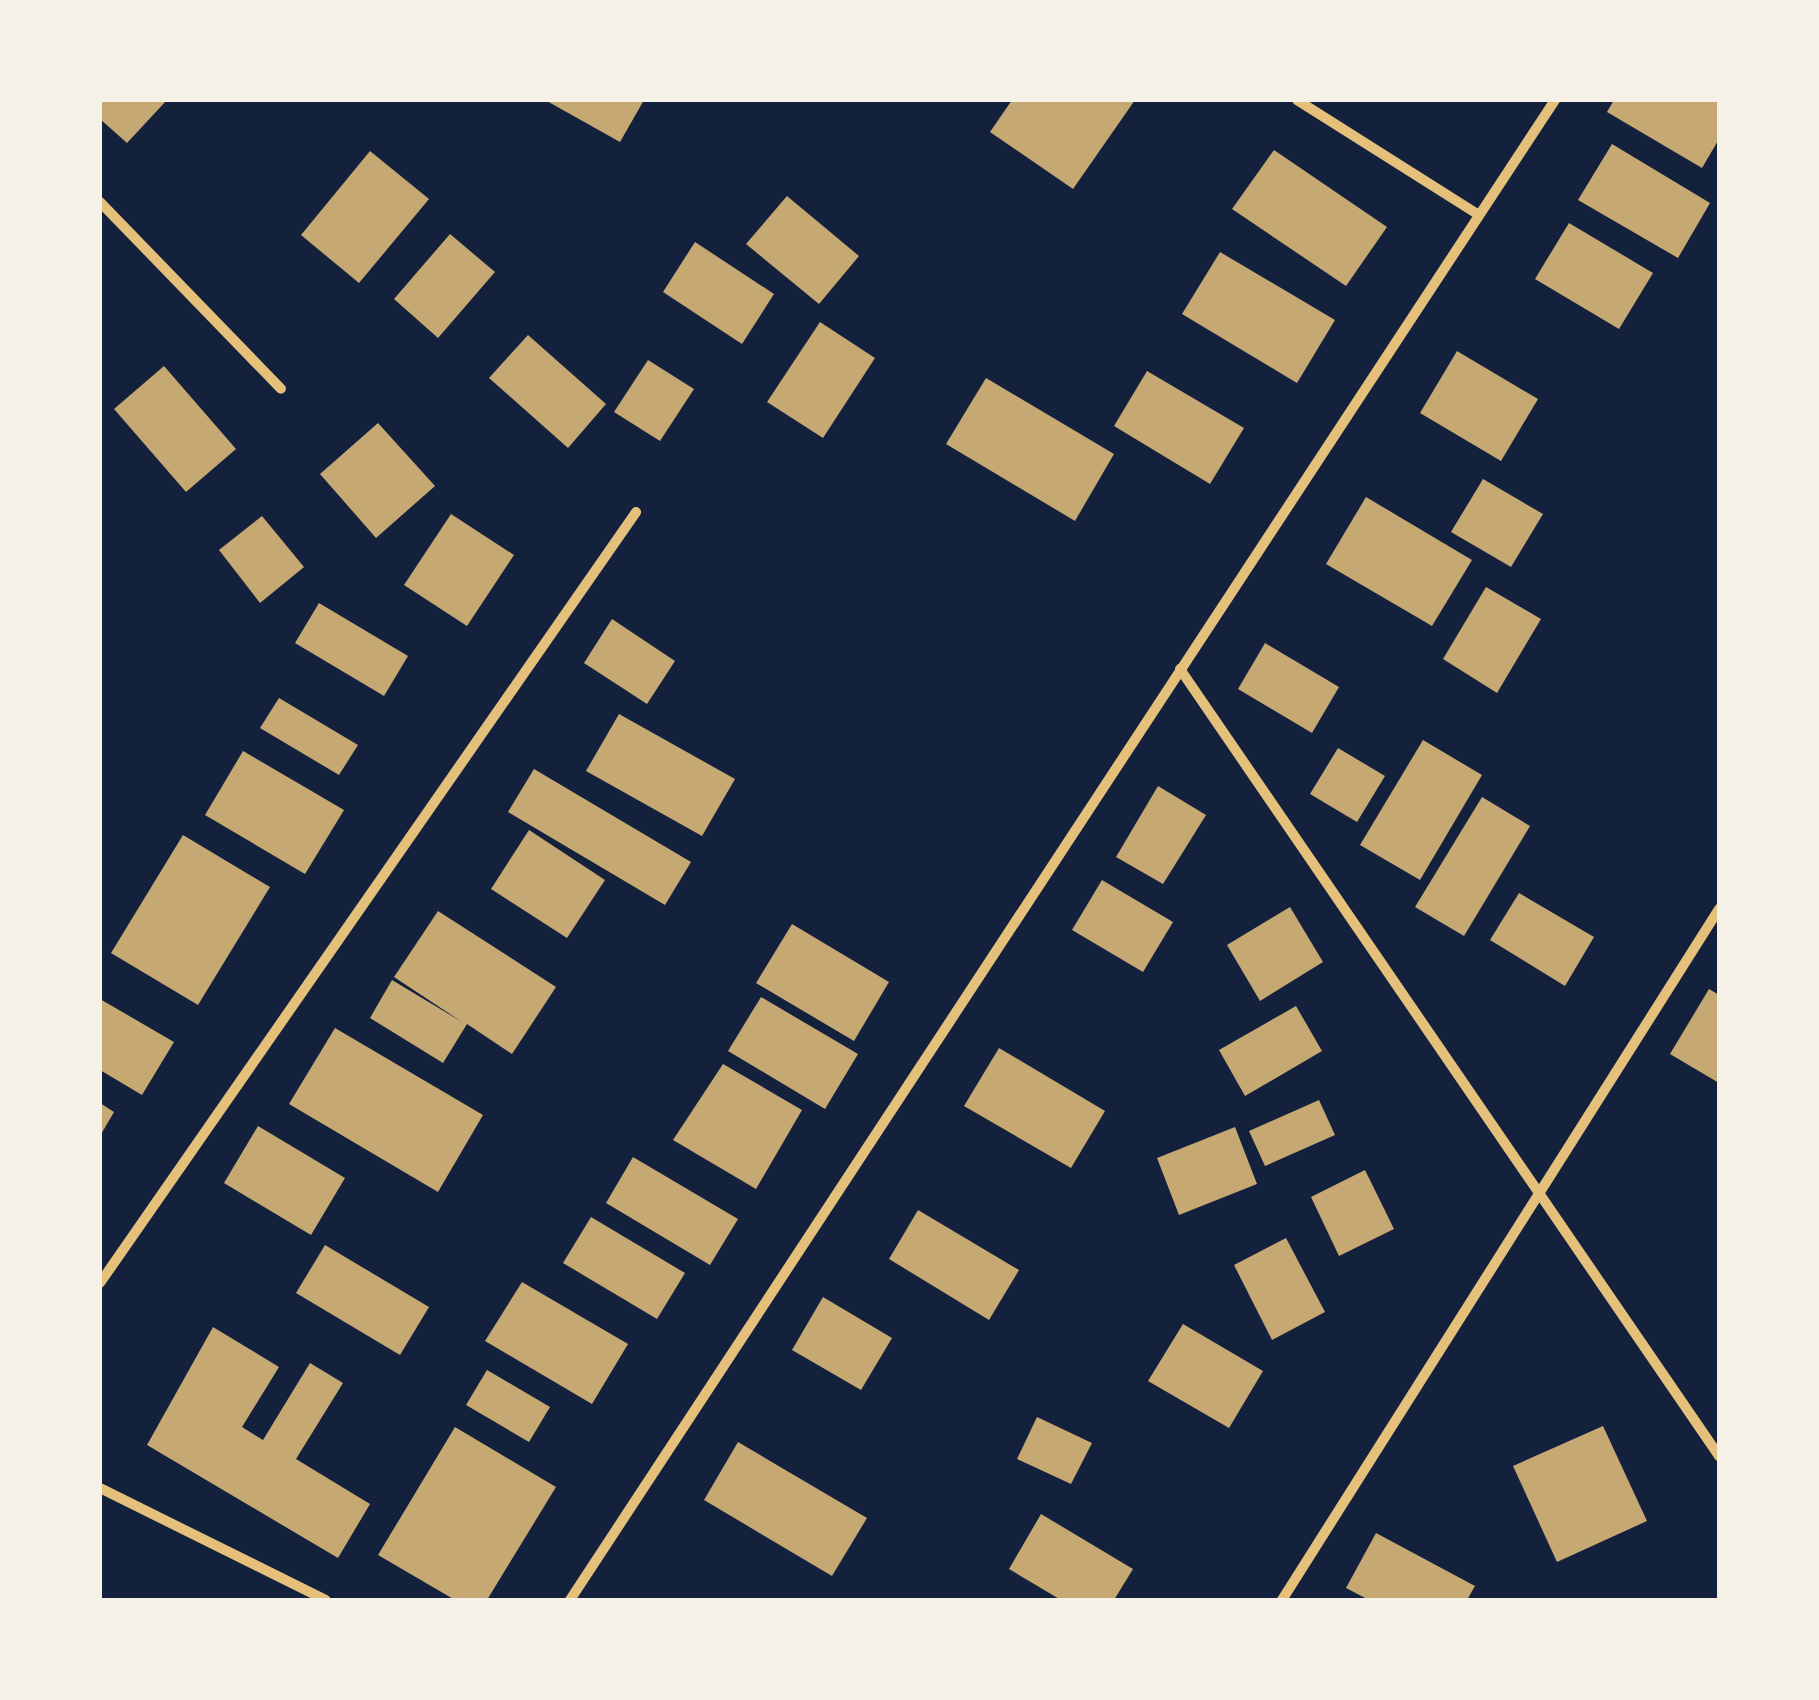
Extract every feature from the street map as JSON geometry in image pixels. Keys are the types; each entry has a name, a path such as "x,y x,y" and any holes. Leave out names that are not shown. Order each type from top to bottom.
{"street":[{"path":"1297,100 1479,215"},
{"path":"570,1600 1555,100"},
{"path":"100,202 281,389"},
{"path":"100,1283 636,512"},
{"path":"1180,669 1536,1195 1719,1456"},
{"path":"1282,1600 1719,909"},
{"path":"100,1488 326,1600"}],"building":[{"path":"100,100 167,100 127,143 100,119"},
{"path":"545,100 644,100 620,142"},
{"path":"1012,100 1135,100 1073,189 990,132"},
{"path":"1614,100 1719,100 1719,139 1702,168 1607,112"},
{"path":"1612,144 1710,203 1678,258 1578,200"},
{"path":"1274,150 1387,227 1346,286 1232,209"},
{"path":"370,151 429,199 359,283 301,235"},
{"path":"787,196 859,256 819,304 746,244"},
{"path":"1569,223 1653,273 1619,329 1535,279"},
{"path":"450,234 495,272 438,338 394,299"},
{"path":"695,242 774,294 742,344 663,292"},
{"path":"1220,252 1335,320 1297,383 1182,314"},
{"path":"820,322 875,358 823,438 767,402"},
{"path":"528,335 606,404 568,448 489,378"},
{"path":"1457,351 1538,399 1501,461 1420,413"},
{"path":"648,360 694,389 660,441 614,412"},
{"path":"164,366 236,449 186,492 114,409"},
{"path":"1147,371 1244,428 1210,484 1114,426"},
{"path":"986,378 1114,454 1075,521 946,444"},
{"path":"378,423 435,486 376,538 320,474"},
{"path":"1483,479 1543,514 1511,567 1451,532"},
{"path":"1366,497 1472,560 1432,626 1326,564"},
{"path":"451,514 514,555 467,626 404,585"},
{"path":"262,516 304,567 260,603 219,550"},
{"path":"1486,587 1541,619 1497,693 1443,659"},
{"path":"319,603 408,656 384,696 295,643"},
{"path":"612,619 675,661 647,704 584,663"},
{"path":"1265,643 1339,687 1312,733 1238,689"},
{"path":"279,698 358,745 339,775 260,728"},
{"path":"619,714 735,779 702,836 586,771"},
{"path":"1423,740 1482,775 1420,880 1360,845"},
{"path":"1338,748 1385,776 1357,822 1310,794"},
{"path":"243,751 344,810 305,874 205,815"},
{"path":"534,769 691,862 665,905 508,812"},
{"path":"1158,786 1206,815 1163,884 1116,857"},
{"path":"1482,797 1530,826 1464,936 1415,907"},
{"path":"529,830 605,880 567,938 491,889"},
{"path":"183,835 270,887 198,1005 111,953"},
{"path":"1102,880 1173,922 1143,972 1072,930"},
{"path":"1519,893 1594,937 1565,986 1490,940"},
{"path":"1290,907 1323,962 1260,1001 1227,945"},
{"path":"438,911 556,987 512,1054 467,1024 443,1063 370,1018 392,980 462,1022 394,977"},
{"path":"792,924 889,982 854,1041 756,983"},
{"path":"1709,989 1719,995 1719,1083 1670,1054"},
{"path":"761,997 858,1054 825,1109 728,1051"},
{"path":"100,999 174,1042 142,1095 100,1070"},
{"path":"1296,1006 1322,1051 1245,1096 1219,1050"},
{"path":"335,1028 483,1115 438,1192 289,1104"},
{"path":"999,1048 1105,1111 1071,1168 964,1106"},
{"path":"723,1064 802,1110 756,1189 673,1140"},
{"path":"1319,1100 1335,1135 1265,1166 1249,1131"},
{"path":"100,1103 114,1112 100,1136"},
{"path":"258,1126 345,1178 311,1235 224,1183"},
{"path":"1235,1127 1257,1184 1179,1215 1157,1158"},
{"path":"633,1157 738,1219 710,1265 606,1203"},
{"path":"1365,1170 1394,1229 1339,1256 1311,1197"},
{"path":"918,1210 1019,1270 989,1320 889,1259"},
{"path":"591,1217 685,1273 657,1319 563,1263"},
{"path":"1286,1238 1325,1312 1272,1340 1234,1265"},
{"path":"325,1245 429,1307 400,1355 296,1293"},
{"path":"522,1282 628,1344 592,1404 485,1341"},
{"path":"823,1297 892,1338 861,1390 792,1350"},
{"path":"1183,1324 1263,1371 1229,1428 1148,1381"},
{"path":"213,1327 279,1367 242,1427 263,1440 310,1363 343,1383 296,1459 370,1504 338,1558 147,1445"},
{"path":"487,1370 550,1407 529,1442 466,1405"},
{"path":"1037,1417 1092,1443 1071,1484 1017,1459"},
{"path":"1603,1426 1647,1521 1557,1562 1513,1466"},
{"path":"455,1427 556,1487 487,1600 455,1600 378,1555"},
{"path":"738,1442 867,1518 832,1576 704,1500"},
{"path":"1041,1514 1133,1569 1114,1600 1061,1600 1009,1569"},
{"path":"1376,1533 1475,1586 1467,1600 1369,1600 1346,1588"}]}
